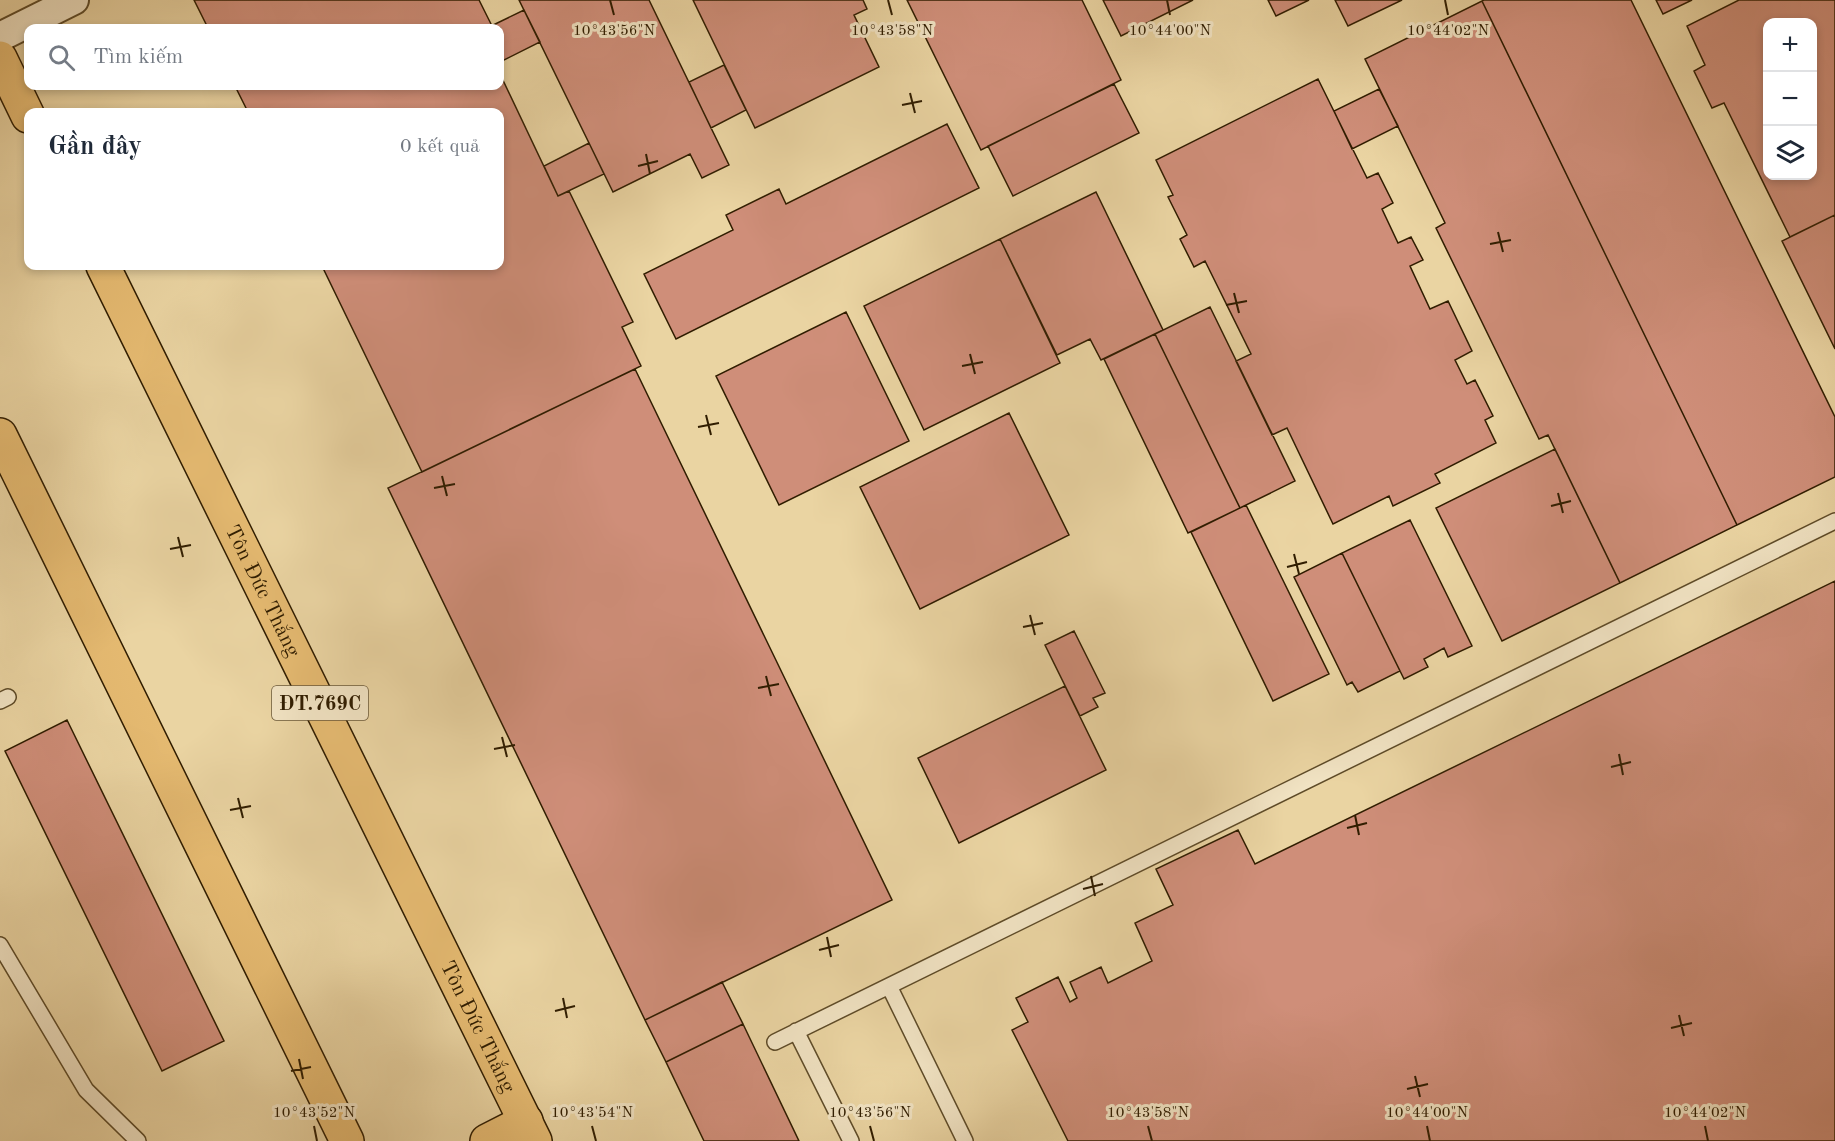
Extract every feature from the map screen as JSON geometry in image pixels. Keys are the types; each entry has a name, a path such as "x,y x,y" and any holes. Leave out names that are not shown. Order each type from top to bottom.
{"main road":[{"path":"0,58 24,108"},
{"name":"Tôn Đức Thắng","path":"105,270 530,1131"},
{"path":"0,435 347,1141"},
{"path":"487,1141 530,1131"}],"street":[{"path":"26,24 74,0"},
{"path":"0,37 24,25"}],"lane":[{"path":"775,1042 1835,521"},
{"path":"0,945 86,1090 138,1141"},
{"path":"889,986 965,1141"},
{"path":"796,1031 851,1141"}],"building":[{"path":"194,0 479,0 491,24 206,24"},
{"path":"519,0 649,0 729,165 702,178 690,154 613,192"},
{"path":"693,0 863,0 867,9 854,15 879,67 755,128"},
{"path":"907,0 1082,0 1121,80 981,150"},
{"path":"1103,0 1193,0 1121,36"},
{"path":"1268,0 1309,0 1276,16"},
{"path":"1335,0 1402,0 1348,26"},
{"path":"1631,0 1835,417 1835,477 1737,525 1482,1"},
{"path":"1656,0 1692,0 1663,14"},
{"path":"1739,0 1835,0 1835,215 1790,237 1724,103 1712,108 1694,71 1705,65 1687,26"},
{"path":"1482,1 1737,525 1620,583 1548,435 1539,439 1436,228 1445,223 1365,59"},
{"path":"524,10 540,42 504,60 504,24 495,24"},
{"path":"724,65 746,110 711,128 689,82"},
{"path":"1318,79 1367,178 1378,173 1393,203 1382,209 1398,243 1411,237 1423,260 1410,266 1430,309 1448,301 1472,351 1455,360 1467,384 1475,380 1493,416 1485,420 1496,443 1435,474 1440,483 1393,506 1389,496 1333,524 1287,428 1272,435 1236,361 1251,354 1205,261 1194,267 1180,239 1187,235 1168,197 1173,195 1156,160"},
{"path":"504,82 558,196 569,191 633,322 622,327 641,366 422,472 324,270 504,270 504,108 246,108 237,90 504,90"},
{"path":"1114,84 1139,133 1013,196 988,146"},
{"path":"1379,89 1398,126 1352,149 1334,111"},
{"path":"947,124 979,188 676,339 644,274 733,230 726,215 779,189 786,204"},
{"path":"589,143 604,174 558,196 544,166"},
{"path":"1096,192 1163,330 1101,360 1090,339 1057,355 1000,239"},
{"path":"1835,215 1835,349 1782,241"},
{"path":"1000,239 1060,363 924,430 864,306"},
{"path":"1210,307 1295,481 1240,508 1155,334"},
{"path":"846,312 909,441 779,505 716,376"},
{"path":"1155,334 1240,508 1188,533 1104,359"},
{"path":"635,369 892,900 645,1020 388,488"},
{"path":"1009,413 1069,535 920,609 860,487"},
{"path":"1555,449 1620,583 1502,641 1436,508"},
{"path":"1246,505 1329,674 1273,701 1191,532"},
{"path":"1410,520 1472,646 1448,657 1444,648 1424,659 1428,667 1404,679 1342,553"},
{"path":"1342,553 1400,671 1358,692 1352,682 1347,685 1294,577"},
{"path":"1835,581 1835,1141 1068,1141 1012,1030 1028,1022 1016,998 1058,977 1070,1002 1077,998 1070,982 1101,967 1108,983 1152,961 1135,923 1173,905 1156,869 1238,830 1255,864"},
{"path":"1074,631 1105,693 1093,698 1098,707 1080,716 1045,645"},
{"path":"1065,686 1106,770 959,843 918,758"},
{"path":"67,720 224,1041 162,1071 5,751"},
{"path":"722,982 743,1024 666,1062 645,1020"},
{"path":"743,1024 799,1141 704,1141 666,1062"}]}
